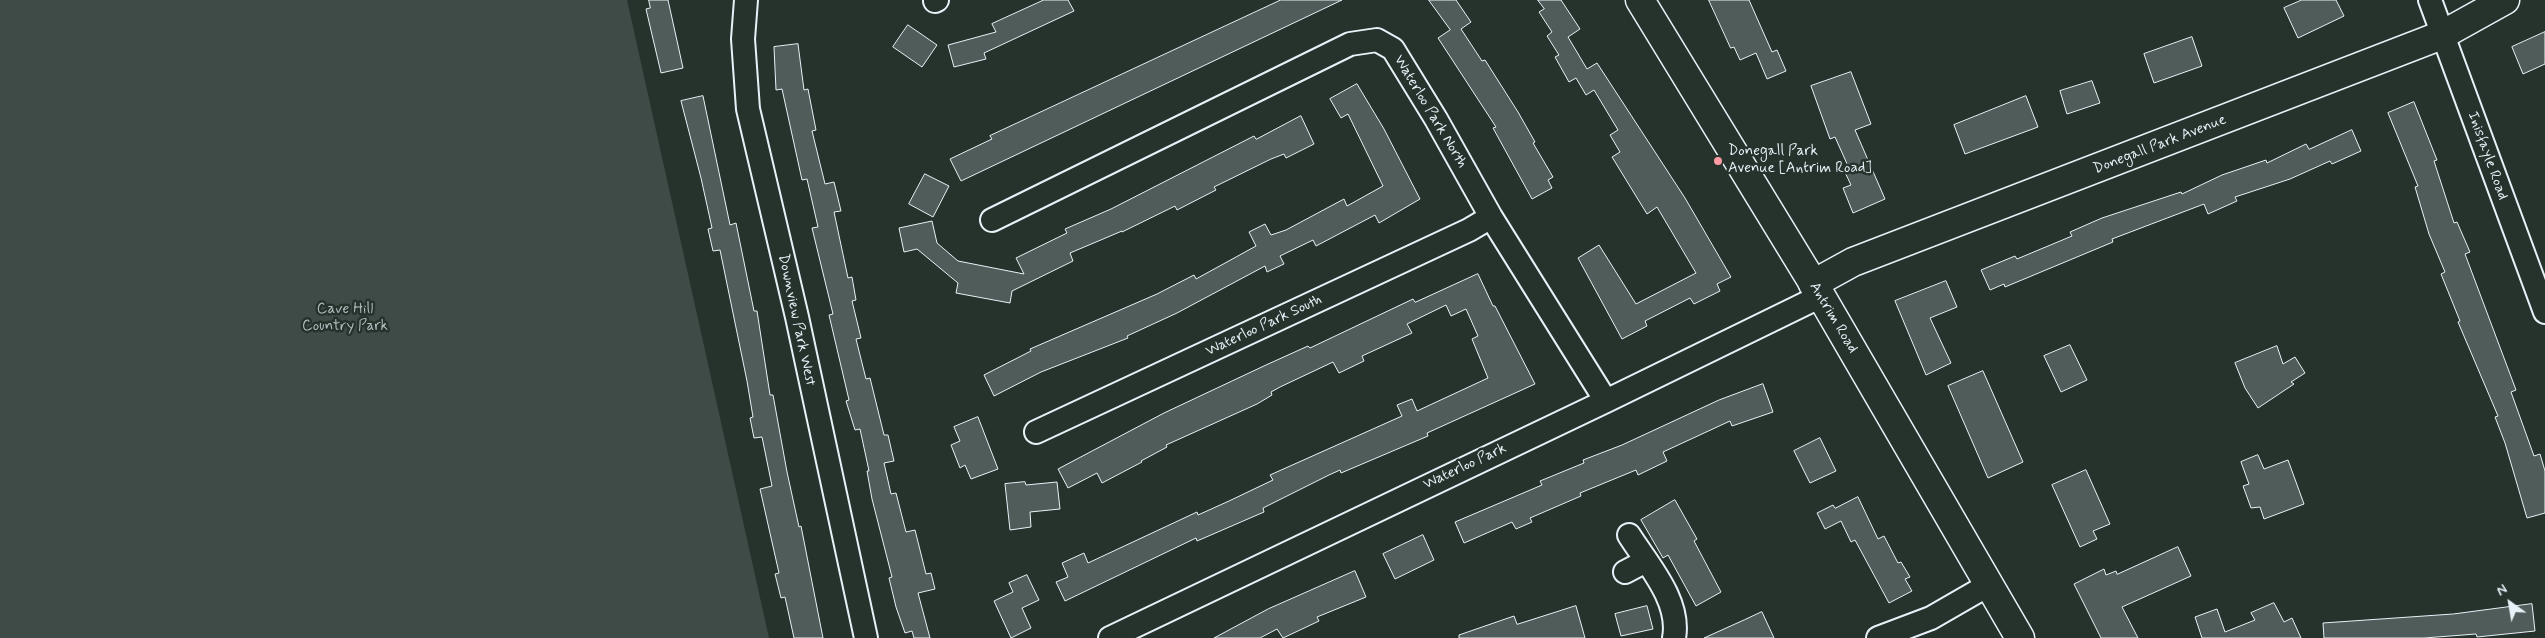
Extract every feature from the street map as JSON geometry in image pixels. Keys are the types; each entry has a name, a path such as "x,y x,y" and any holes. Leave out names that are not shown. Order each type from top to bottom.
{"street":[{"name":"Downview Park West","path":"746,0 742,39 748,109 797,317 866,638"},
{"name":"Antrim Road","path":"1640,0 1817,290 2020,638"},
{"name":"Inisfayle Road","path":"2430,0 2545,312"},
{"name":"Donegall Park Avenue","path":"1817,290 1858,260 2442,35 2505,0"},
{"name":"Waterloo Park North","path":"992,220 1350,44 1377,40 1393,49 1436,119 1491,217 1606,401"},
{"name":"Waterloo Park South","path":"1036,432 1469,230 1491,217"},
{"name":"Waterloo Park","path":"1110,638 1606,401 1817,290"},
{"path":"1629,535 1671,602 1677,624 1674,638"},
{"path":"1625,572 1646,561"},
{"path":"1878,638 1930,618 1990,584"}],"green space":[{"name":"Cave Hill Country Park","path":"0,0 627,0 769,638 0,638"}],"building":[{"path":"649,0 668,0 683,68 661,73 646,9 650,8"},
{"path":"1044,0 1068,0 1074,11 984,53 986,59 954,67 948,45 996,32 992,24"},
{"path":"1281,0 1342,0 961,181 950,159 992,139 990,136"},
{"path":"1429,0 1456,0 1471,22 1461,29 1482,61 1485,60 1518,112 1553,177 1548,180 1552,188 1532,199 1493,128 1496,127 1438,38 1450,30"},
{"path":"1538,0 1561,0 1580,29 1568,37 1587,69 1597,63 1685,198 1731,277 1717,284 1720,291 1694,304 1690,298 1645,321 1647,326 1622,339 1578,258 1599,245 1636,304 1696,273 1657,207 1647,214 1612,157 1620,152 1610,135 1618,130 1594,90 1586,95 1576,78 1569,82 1555,57 1559,55 1547,36 1552,32 1539,12 1544,9"},
{"path":"1709,0 1749,0 1772,52 1777,50 1786,71 1767,79 1756,53 1740,60 1734,47 1731,48"},
{"path":"2302,0 2336,0 2344,16 2298,38 2284,8"},
{"path":"908,25 937,45 922,67 893,47"},
{"path":"2545,32 2545,64 2523,74 2512,47"},
{"path":"2192,37 2202,66 2154,83 2144,54"},
{"path":"798,44 804,90 808,89 816,130 812,131 825,184 834,182 841,211 834,212 848,278 852,277 856,300 852,301 861,338 856,339 866,379 870,378 884,435 888,435 894,461 884,463 891,494 896,493 906,532 915,530 926,574 931,573 935,589 918,593 930,638 914,638 912,631 905,633 896,607 889,578 892,577 872,499 867,471 869,471 860,429 855,430 846,401 849,400 829,315 833,314 812,228 818,227 807,179 802,180 782,89 776,90 774,47"},
{"path":"1851,72 1871,124 1855,130 1885,199 1853,213 1843,188 1851,185 1843,168 1848,166 1835,137 1830,139 1811,86"},
{"path":"2092,81 2100,103 2067,114 2060,91"},
{"path":"1357,84 1384,129 1420,199 1379,223 1375,215 1316,246 1313,240 1280,256 1284,264 1267,272 1265,266 1177,313 1127,336 1128,338 1041,372 994,396 984,375 1031,351 1030,349 1157,294 1194,275 1196,279 1256,246 1249,232 1265,224 1271,235 1286,230 1344,199 1347,206 1383,186 1348,114 1341,118 1330,99"},
{"path":"703,96 730,225 736,223 754,311 757,311 770,395 773,395 787,472 799,527 801,526 823,638 794,638 785,597 781,598 775,574 779,573 760,489 772,486 762,437 754,438 750,418 753,417 747,381 720,250 713,251 708,229 712,228 681,101"},
{"path":"2026,96 2038,127 1965,154 1954,125"},
{"path":"2414,102 2437,160 2434,161 2454,223 2457,222 2470,252 2465,254 2516,390 2511,392 2534,456 2540,454 2545,471 2545,513 2527,518 2505,443 2495,417 2498,416 2458,322 2460,321 2441,274 2445,272 2429,234 2415,187 2418,186 2388,113"},
{"path":"1301,116 1314,144 1286,158 1284,154 1271,159 1214,187 1216,190 1177,210 1175,206 1122,232 1070,253 1073,261 1012,291 1010,303 956,293 958,283 917,249 904,252 899,228 932,221 937,243 958,261 1024,274 1016,258 1067,233 1065,229 1111,209 1254,136 1256,139"},
{"path":"2352,130 2361,151 2332,164 2330,161 2290,179 2235,197 2237,201 2208,214 2204,204 2112,239 2113,242 2005,287 2004,284 1990,290 1981,270 2015,256 2017,259 2072,236 2070,232 2102,218 2181,192 2182,194 2222,175 2266,160 2267,163 2306,144 2309,149"},
{"path":"925,174 949,186 933,217 909,204"},
{"path":"1478,274 1535,384 1427,433 1428,436 1341,473 1340,470 1329,475 1263,508 1264,512 1197,541 1196,538 1065,601 1056,582 1068,577 1062,563 1084,553 1088,563 1197,512 1198,515 1229,501 1273,480 1270,475 1402,416 1397,405 1412,399 1417,411 1488,378 1472,339 1478,336 1466,309 1451,316 1446,305 1407,324 1412,333 1362,356 1364,361 1339,373 1333,362 1280,387 1271,392 1272,395 1257,404 1166,445 1167,447 1142,462 1102,483 1097,473 1068,488 1058,469 1164,413 1266,365 1308,346 1310,348 1413,299 1415,302"},
{"path":"1946,281 1957,307 1930,318 1951,363 1926,375 1895,301"},
{"path":"2070,345 2087,380 2061,392 2044,356"},
{"path":"2277,346 2283,364 2295,357 2305,373 2291,382 2294,384 2258,408 2245,388 2235,363"},
{"path":"1983,371 2023,462 1988,478 1948,386"},
{"path":"1763,384 1773,412 1732,426 1730,421 1663,452 1667,461 1638,475 1636,470 1580,493 1581,496 1530,518 1532,522 1516,529 1512,522 1464,543 1455,522 1542,485 1540,481 1584,463 1583,460 1622,445 1719,400"},
{"path":"978,417 998,469 971,479 965,465 960,468 951,445 960,441 954,427"},
{"path":"1820,438 1836,471 1810,483 1794,451"},
{"path":"2258,455 2264,469 2288,460 2304,504 2264,519 2260,507 2251,508 2243,486 2249,484 2241,462"},
{"path":"2086,470 2110,524 2093,531 2097,539 2080,547 2052,485"},
{"path":"1025,482 1026,485 1057,482 1060,509 1030,512 1031,527 1010,530 1005,484"},
{"path":"1858,497 1878,539 1884,536 1898,563 1901,562 1910,577 1905,579 1912,591 1889,603 1855,540 1851,542 1841,521 1825,529 1817,513 1833,505 1835,508"},
{"path":"1675,500 1697,539 1694,541 1721,592 1696,606 1668,555 1663,558 1641,520"},
{"path":"1423,535 1434,560 1395,579 1383,554"},
{"path":"2178,547 2191,576 2122,607 2138,638 2101,638 2074,584 2104,569 2106,575 2116,571 2117,574"},
{"path":"1355,571 1366,597 1317,617 1319,621 1283,638 1277,629 1260,638 1214,638 1268,609"},
{"path":"1027,575 1039,600 1022,608 1031,628 1011,638 994,601 1013,592 1009,583"},
{"path":"2274,603 2284,622 2292,618 2301,638 2202,638 2195,617 2217,609 2225,632 2255,620 2251,613"},
{"path":"2532,604 2535,631 2477,637 2476,634 2424,638 2324,638 2323,623 2453,614"},
{"path":"1576,606 1585,638 1459,638 1459,635 1514,616 1517,624"},
{"path":"1647,606 1653,629 1621,636 1615,614"},
{"path":"1762,612 1774,638 1704,638 1744,620"}],"place":[{"name":"Donegall Park Avenue [Antrim Road]","path":"1718,161"}]}
